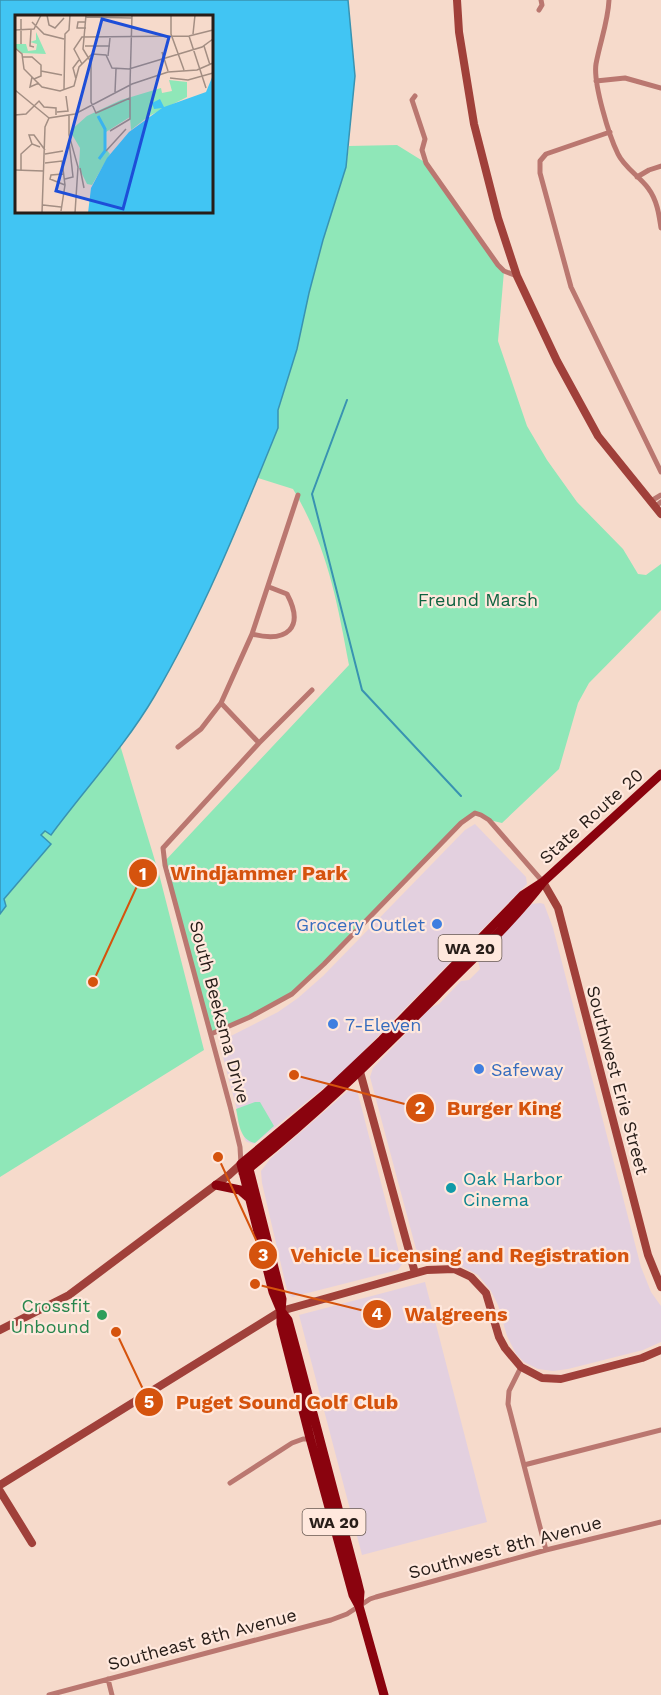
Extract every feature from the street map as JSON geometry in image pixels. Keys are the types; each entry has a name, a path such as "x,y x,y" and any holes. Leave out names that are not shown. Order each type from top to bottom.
{"main road":[{"name":"State Route 20","path":"360,1073 473,958 543,882 661,774"},
{"name":"State Route 20","path":"245,1166 361,1060 523,895 543,882"},
{"name":"WA 20","path":"245,1166 360,1073"},
{"name":"WA 20","path":"245,1166 248,1197 273,1292 281,1311 288,1320 359,1586 359,1606"},
{"name":"WA 20","path":"245,1166 282,1299 281,1324 310,1438 353,1595 359,1606 384,1695"},
{"path":"216,1185 240,1190 248,1197"}],"street":[{"path":"457,0 459,32 474,124 498,218 517,276 557,361 598,436 656,503 661,514"},
{"path":"539,10 542,5 541,0"},
{"path":"609,0 609,14 596,65 596,81 618,155 648,188 654,198 661,228"},
{"path":"596,81 625,78 661,88"},
{"path":"415,96 412,100 425,139 422,150 428,168 468,220 498,265 504,271 517,276"},
{"path":"610,132 546,154 540,161 540,173 571,287 661,472"},
{"path":"637,177 661,166"},
{"path":"178,747 201,729 221,703 252,634 298,495"},
{"path":"656,503 661,495"},
{"path":"252,634 267,638 279,636 293,627 295,622 294,608 287,594 269,587"},
{"path":"221,703 259,743 312,690"},
{"name":"South Beeksma Drive","path":"245,1166 165,865 163,848 259,743"},
{"path":"211,1034 258,1013 292,994 467,817 475,813 489,820 543,882"},
{"name":"Southwest Erie Street","path":"543,882 558,908 648,1255 661,1287"},
{"path":"361,1060 360,1073 415,1273"},
{"path":"0,1330 69,1295 229,1175 245,1166"},
{"path":"0,1485 281,1311 415,1273 445,1269 471,1277 486,1293 500,1337 509,1353 521,1367 542,1378 561,1379 642,1358 661,1350"},
{"path":"521,1367 508,1397 546,1550"},
{"path":"524,1465 661,1430"},
{"path":"230,1483 292,1443 310,1438 323,1450"},
{"path":"0,1491 32,1543"},
{"name":"Southwest 8th Avenue","path":"359,1606 376,1597 546,1550 661,1522"},
{"name":"Southeast 8th Avenue","path":"49,1695 331,1620 359,1606"},
{"path":"108,1679 112,1695"}],"shaded area":[{"path":"475,824 526,877 527,884 340,1075 254,1144 247,1142 219,1042 278,1012 298,998 323,976 465,830"},
{"path":"532,904 544,904 553,928 641,1267 651,1292 661,1306 661,1342 643,1350 553,1371 538,1369 524,1362 516,1354 507,1336 498,1305 491,1291 478,1275 461,1266 444,1262 420,1264 370,1077 373,1068 430,1008 439,1004 461,981 469,980 480,969 478,960"},
{"path":"350,1089 357,1090 402,1264 398,1270 292,1297 286,1286 261,1171 270,1159"},
{"path":"425,1282 487,1522 362,1555 299,1315"}],"green space":[{"name":"Freund Marsh","path":"397,145 426,163 504,271 498,341 527,426 547,460 577,502 623,549 638,574 646,575 661,564 661,610 589,683 578,703 559,769 502,823 489,820 481,815 467,817 292,994 211,1034 164,862 349,665 329,574 305,510 293,489 258,478 278,428 278,410 297,349 323,240 346,167 349,146"},
{"path":"120,745 159,874 204,1050 0,1177 0,914 6,906 4,899 50,843 40,835 45,831 51,835"},
{"path":"260,1102 274,1126 255,1143 243,1134 236,1109"}],"water":[{"path":"0,0 348,0 355,76 346,167 323,240 297,349 278,410 278,428 236,531 205,599 154,697 118,750 51,835 45,831 41,835 51,844 4,899 6,906 0,914"}],"waterway":[{"path":"347,400 312,494 362,690 461,796"}],"place":[{"name":"Grocery Outlet","path":"437,924"},
{"name":"Windjammer Park","path":"93,982"},
{"name":"7-Eleven","path":"333,1024"},
{"name":"Safeway","path":"479,1069"},
{"name":"Burger King","path":"294,1075"},
{"name":"Vehicle Licensing and Registration","path":"218,1157"},
{"name":"Oak Harbor Cinema","path":"451,1188"},
{"name":"Walgreens","path":"255,1284"},
{"name":"Crossfit Unbound","path":"102,1315"},
{"name":"Puget Sound Golf Club","path":"116,1332"}]}
